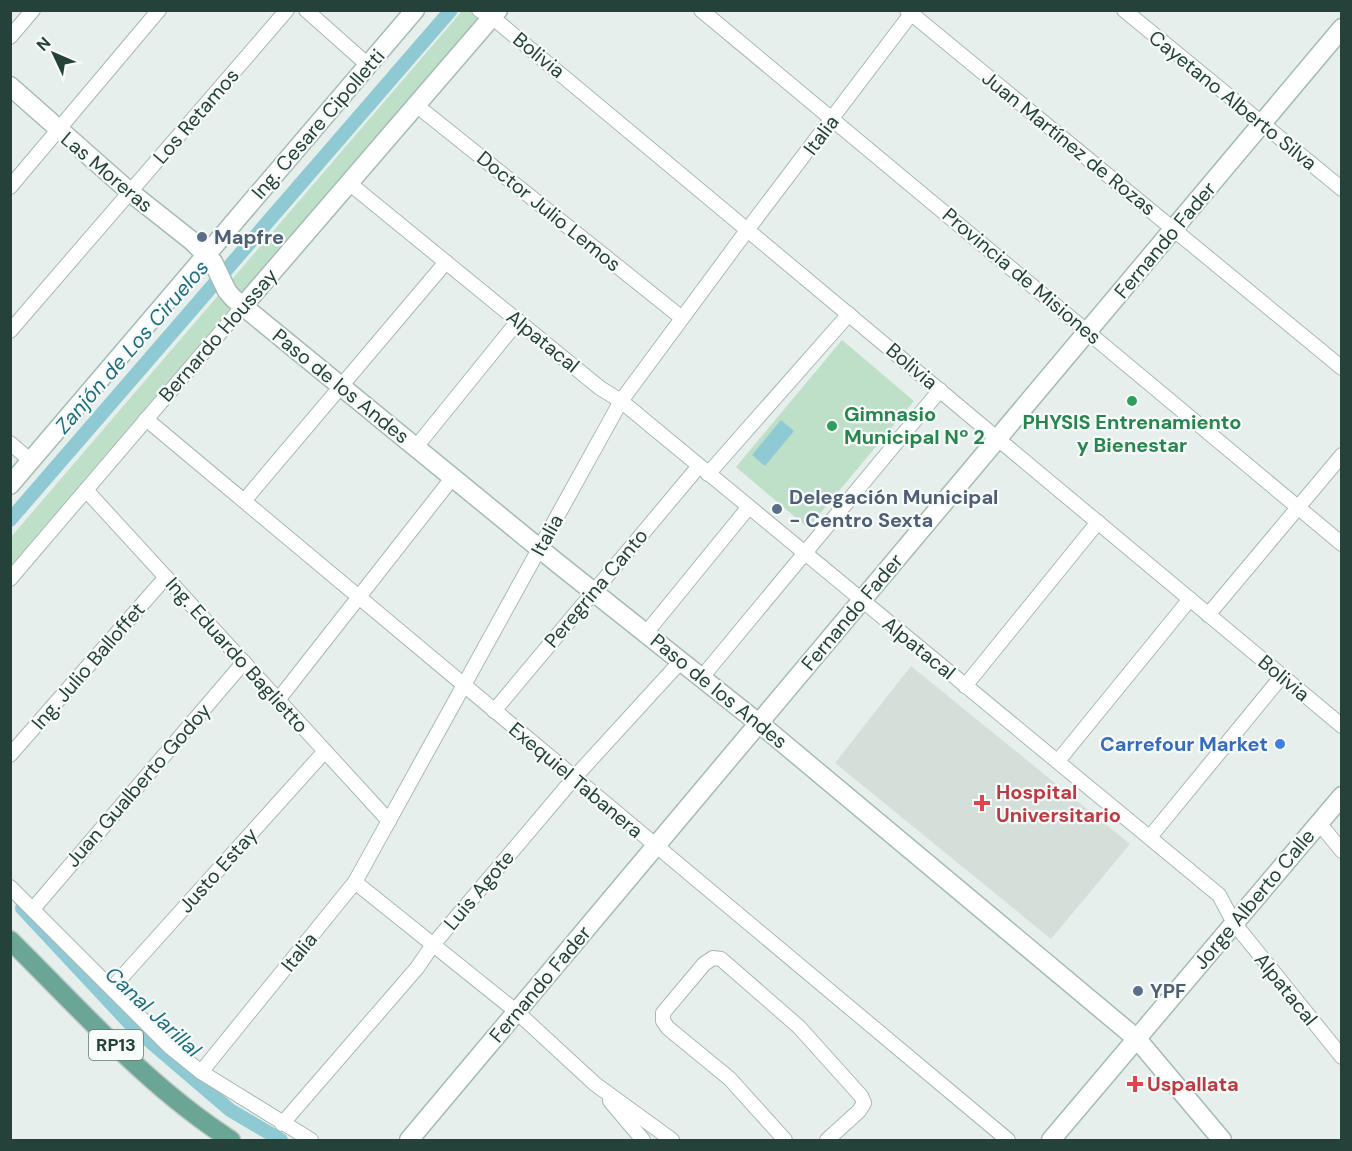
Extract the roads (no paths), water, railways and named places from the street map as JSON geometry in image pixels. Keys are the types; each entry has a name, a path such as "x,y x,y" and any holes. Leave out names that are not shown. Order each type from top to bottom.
{"main road":[{"name":"RP13","path":"10,940 155,1083 191,1113 231,1140"}],"street":[{"path":"10,37 33,10"},
{"path":"10,187 159,10"},
{"name":"Los Retamos","path":"10,331 287,10"},
{"path":"306,10 369,66"},
{"name":"Ing. Cesare Cipolletti","path":"10,485 209,259 415,10"},
{"name":"Provincia de Misiones","path":"701,10 1341,544"},
{"name":"Cayetano Alberto Silva","path":"1124,10 1341,189"},
{"name":"Italia","path":"201,1072 355,882 621,401 911,12"},
{"name":"Juan Martínez de Rozas","path":"911,12 1341,368"},
{"name":"Bernardo Houssay","path":"10,579 416,105 490,13"},
{"name":"Bolivia","path":"490,13 1341,726"},
{"name":"Fernando Fader","path":"409,1140 999,440 1341,28"},
{"name":"Las Moreras","path":"10,86 130,192 192,241 209,259"},
{"name":"Doctor Julio Lemos","path":"416,105 682,318"},
{"name":"Alpatacal","path":"349,183 600,388 621,401 1219,895 1234,923 1341,1057"},
{"name":"Paso de los Andes","path":"209,259 227,291 243,306 540,549 759,723 1137,1039 1222,1140"},
{"path":"244,501 446,262"},
{"name":"Peregrina Canto","path":"494,711 594,591 849,314"},
{"path":"416,447 518,321"},
{"path":"702,677 940,390"},
{"name":"Exequiel Tabanera","path":"146,419 1008,1140"},
{"path":"10,443 31,461"},
{"path":"1208,615 1341,455"},
{"path":"278,700 453,477"},
{"name":"Ing. Eduardo Baglietto","path":"86,490 389,820"},
{"path":"646,633 748,508"},
{"path":"965,686 1098,522"},
{"name":"Ing. Julio Balloffet","path":"10,755 166,577"},
{"path":"1058,761 1190,599"},
{"name":"Luis Agote","path":"282,1124 417,968 432,946 574,778 681,661"},
{"name":"Juan Gualberto Godoy","path":"33,909 244,662"},
{"path":"1150,837 1282,676"},
{"name":"Justo Estay","path":"111,988 325,751"},
{"name":"Jorge Alberto Calle","path":"1051,1140 1341,796"},
{"path":"1319,823 1341,851"},
{"path":"355,882 516,1012 595,1084 672,1140"},
{"path":"10,886 170,1047 201,1072 311,1140"},
{"path":"785,1140 730,1079 668,1028 663,1021 663,1013 704,964 713,958 721,959 784,1013 861,1096 864,1103 859,1111 827,1140"},
{"path":"595,1084 643,1140"}],"water":[{"path":"781,420 794,431 765,466 752,455"}],"waterway":[{"name":"Zanjón de Los Ciruelos","path":"10,520 451,10"},
{"name":"Canal Jarillal","path":"22,908 133,1027 230,1110 281,1140"}],"place":[{"name":"Mapfre","path":"202,237"},
{"name":"PHYSIS Entrenamiento y Bienestar","path":"1132,401"},
{"name":"Gimnasio Municipal Nº 2","path":"832,426"},
{"name":"Delegación Municipal - Centro Sexta","path":"777,509"},
{"name":"Carrefour Market","path":"1280,744"},
{"name":"Hospital Universitario","path":"982,803"},
{"name":"YPF","path":"1138,991"},
{"name":"Uspallata","path":"1135,1084"}]}
